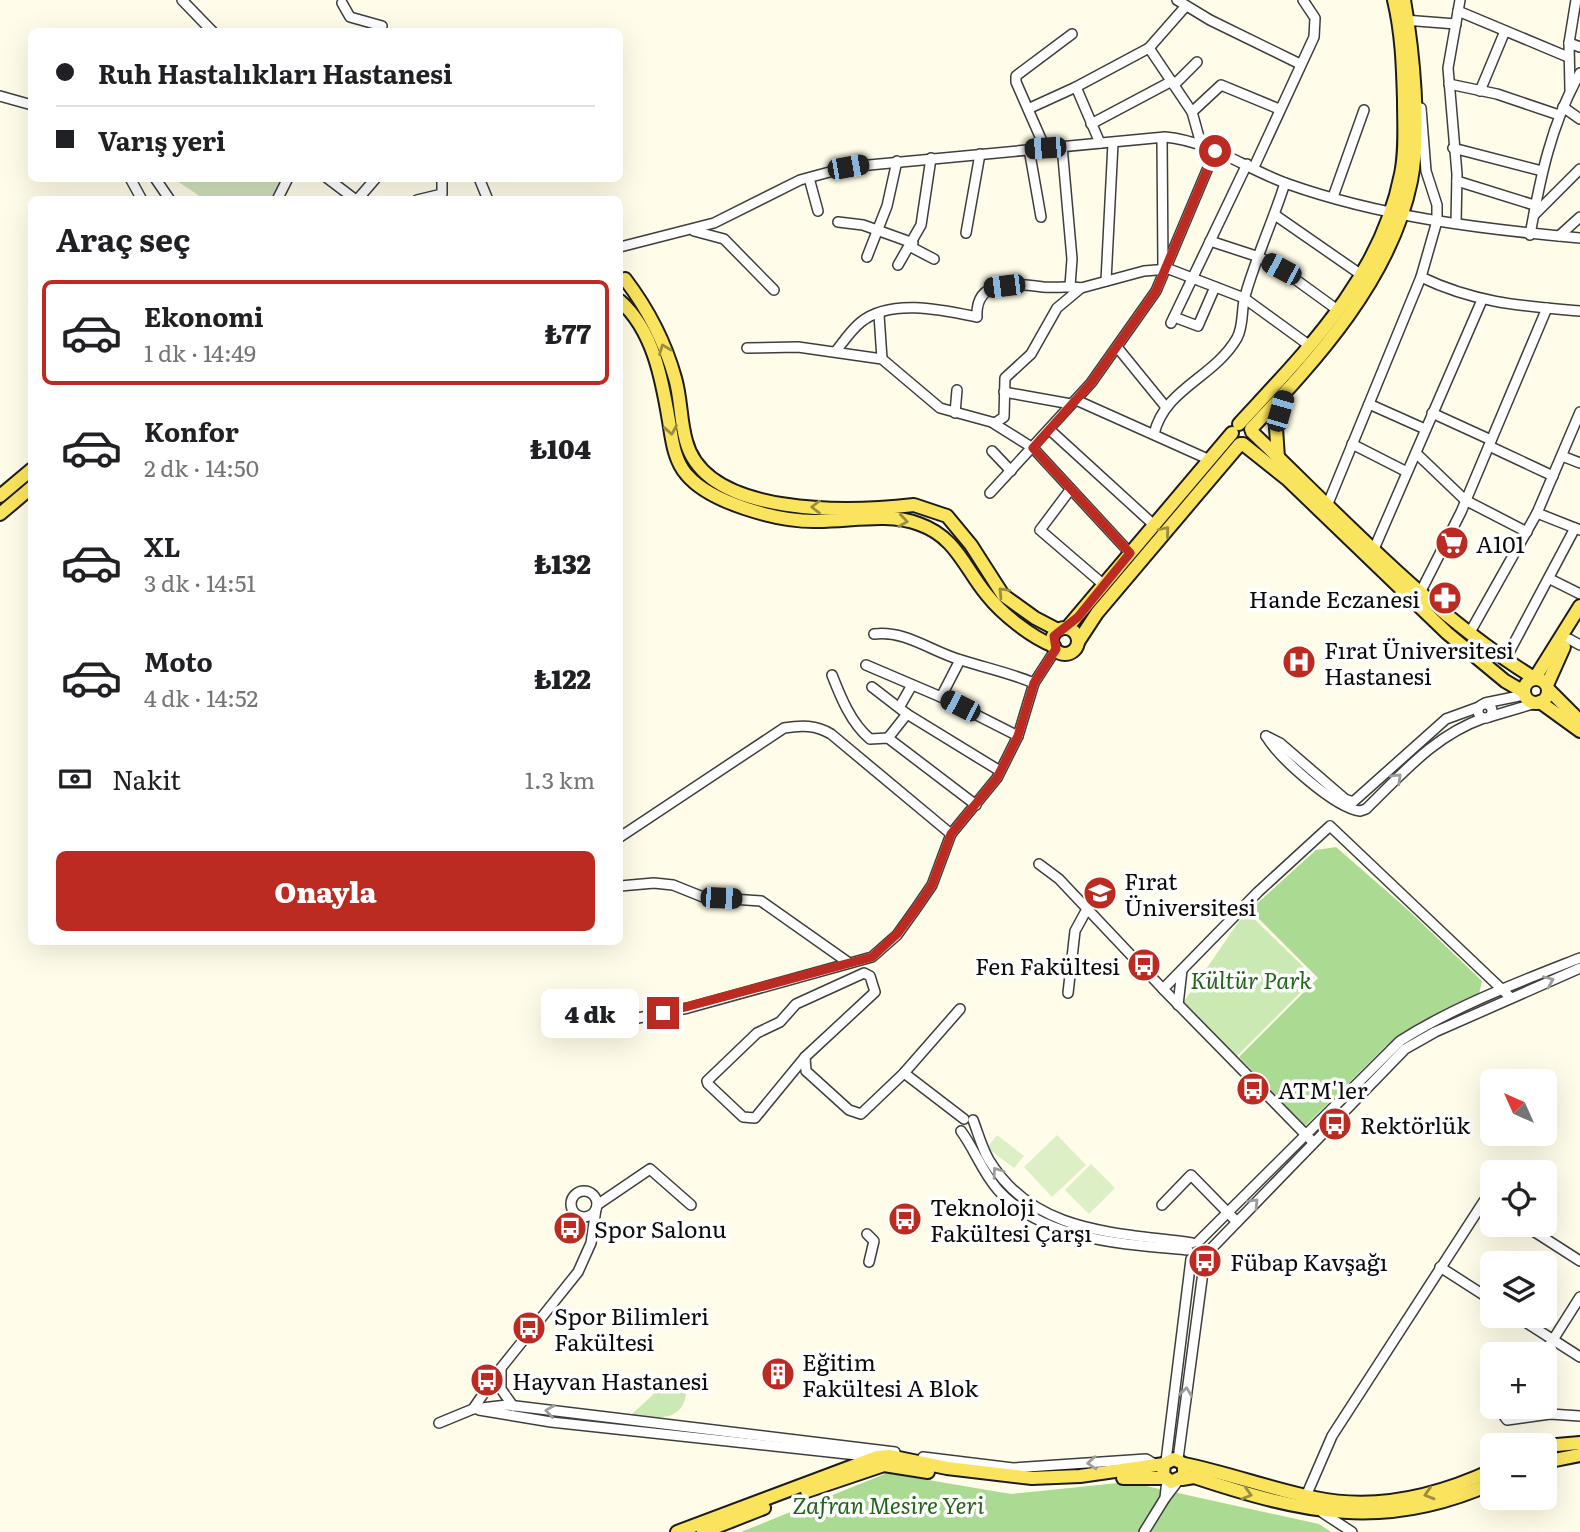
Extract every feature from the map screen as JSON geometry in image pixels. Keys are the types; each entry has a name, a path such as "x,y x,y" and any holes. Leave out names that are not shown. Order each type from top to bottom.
{"main road":[{"path":"1394,0 1406,20"},
{"path":"1055,648 1053,639 1104,585 1235,428 1310,346 1363,276 1411,180 1414,149 1412,51 1404,0"},
{"path":"623,305 637,321 661,372 677,460 685,474 701,488 723,501 776,515 811,521 891,519 917,523 937,531 952,543 998,607 1055,648 1069,653 1097,613 1242,444 1249,441 1252,431 1370,284 1396,212"},
{"path":"623,277 658,333 676,379 686,443 706,477 723,487 791,507 914,505 934,510 957,526 1003,595 1035,618 1076,635 1078,642"},
{"path":"1278,458 1276,428 1285,393"},
{"path":"1235,428 1244,424 1326,506 1421,592 1469,634 1548,687 1580,721"},
{"path":"1235,428 1233,439 1287,479 1447,633 1505,681 1580,730"},
{"path":"0,496 28,472"},
{"path":"0,514 28,490"},
{"path":"1524,693 1525,685 1534,678 1580,606"},
{"path":"1538,703 1546,699 1548,687 1574,642 1580,618"},
{"path":"1557,1445 1580,1443"},
{"path":"1557,1460 1580,1455"},
{"path":"677,1532 877,1457 889,1456 947,1468 1032,1478 1171,1470 1349,1503 1405,1500 1480,1474"},
{"path":"703,1532 809,1490 884,1465 1003,1483 1171,1470 1279,1504 1322,1513 1355,1515 1421,1510 1445,1504 1480,1489"}],"street":[{"path":"182,0 209,28"},
{"path":"1177,0 1185,7 1300,64"},
{"path":"1215,287 1198,327 1172,320 1279,109 1316,28 1313,13 1303,0"},
{"path":"1456,223 1457,181 1449,85 1460,0"},
{"path":"1570,90 1568,57 1576,0"},
{"path":"342,3 350,17 382,26 380,28"},
{"path":"1030,108 1149,48 1185,7"},
{"path":"1458,11 1568,57"},
{"path":"1326,506 1421,277 1437,221 1437,205 1426,171 1406,20 1455,24"},
{"path":"1480,91 1505,31"},
{"path":"1045,148 1030,108 1016,82 1018,73 1072,34"},
{"path":"1569,43 1580,47"},
{"path":"1149,48 1192,112 1201,144"},
{"path":"1091,124 1173,83 1197,62"},
{"path":"1530,235 1542,171 1561,111 1580,73"},
{"path":"1192,112 1221,85 1279,109"},
{"path":"1449,85 1561,111 1580,119"},
{"path":"1076,87 1100,143"},
{"path":"0,96 28,103"},
{"path":"1333,197 1364,110"},
{"path":"1163,138 1163,272"},
{"path":"623,246 692,230 809,178 848,167 897,160 1163,138 1187,139 1285,183 1333,197 1437,221 1530,235 1580,238"},
{"path":"1106,281 1113,143"},
{"path":"1062,146 1072,259 1070,286"},
{"path":"1029,149 1041,216"},
{"path":"1453,149 1542,171"},
{"path":"990,493 1051,429 1118,347 1156,291 1215,151"},
{"path":"966,233 980,153"},
{"path":"898,265 912,245 924,213 931,158"},
{"path":"867,257 887,206 897,160"},
{"path":"1534,210 1580,169"},
{"path":"809,178 818,211"},
{"path":"1457,181 1534,210"},
{"path":"332,182 352,196"},
{"path":"360,196 373,182"},
{"path":"434,196 442,194 442,182"},
{"path":"1154,434 1165,406 1186,387 1205,375 1236,340 1241,329 1244,298 1285,183"},
{"path":"1275,215 1363,276"},
{"path":"1559,236 1580,217"},
{"path":"838,222 877,230 912,245 934,259"},
{"path":"692,230 724,239 774,290"},
{"path":"1210,241 1259,257 1281,269 1339,310"},
{"path":"993,423 1004,417 1005,378 1031,354 1057,309 1082,288 1144,271 1169,270 1244,298 1310,346"},
{"path":"1421,277 1458,294 1482,300 1580,311"},
{"path":"836,351 862,322 879,315 916,306 977,317 979,297 988,288 1030,283 1082,288"},
{"path":"1374,549 1482,300"},
{"path":"1421,592 1465,500 1547,308"},
{"path":"879,315 882,359"},
{"path":"747,348 798,346 882,359 931,402 955,413 993,423 1033,448 1130,553"},
{"path":"1118,347 1165,406"},
{"path":"955,413 957,390"},
{"path":"1004,392 1073,402 1154,434 1210,460"},
{"path":"1368,404 1425,429"},
{"path":"1469,634 1537,513 1580,412"},
{"path":"1432,413 1553,476"},
{"path":"1051,429 1154,525"},
{"path":"1352,444 1407,472"},
{"path":"992,451 1011,471"},
{"path":"1416,453 1465,500 1527,532"},
{"path":"1562,456 1580,463"},
{"path":"1070,490 1040,530 1104,585"},
{"path":"1505,660 1578,529 1537,513"},
{"path":"1550,579 1580,594"},
{"path":"874,634 893,633 960,660 998,668 1034,683"},
{"path":"566,1017 638,1018 872,957 897,934 932,885 951,834 1000,771 1018,736 1034,683 1055,648"},
{"path":"941,697 960,660"},
{"path":"866,665 941,697 1018,736"},
{"path":"832,675 843,703 865,735 870,739 888,738 976,805"},
{"path":"888,738 904,710 912,685"},
{"path":"872,687 1000,771"},
{"path":"1348,805 1446,719 1524,693"},
{"path":"1348,805 1280,743 1266,736 1280,755 1348,805 1360,811 1430,747 1455,730 1538,703"},
{"path":"1482,705 1478,714 1486,718"},
{"path":"623,835 784,727 801,725 820,728 831,734 951,834"},
{"path":"1423,739 1430,747"},
{"path":"1163,989 1258,891 1330,826 1510,997"},
{"path":"1039,864 1053,873 1313,1142"},
{"path":"623,886 654,883 673,886 703,897 761,901 849,963"},
{"path":"1069,993 1075,930 1087,909"},
{"path":"1171,1470 1192,1248 1226,1211 1400,1041 1502,989 1580,958"},
{"path":"904,1073 968,1119 1000,1177 1040,1213 1083,1226 1192,1248 1200,1261 1405,1049 1510,997 1580,968"},
{"path":"1178,1005 1182,970"},
{"path":"864,973 870,976 874,992 805,1057 750,1119 743,1117 707,1081 757,1033 780,1022 796,1004 864,973"},
{"path":"805,1057 806,1071 849,1111 856,1113 868,1108 904,1073 960,1009"},
{"path":"961,1131 999,1191 1032,1218 1083,1236 1192,1248 1204,1244 1206,1255 1171,1470 1165,1498 1144,1532"},
{"path":"474,1409 501,1368 578,1272 591,1243 597,1207 650,1169 691,1205"},
{"path":"1162,1205 1191,1175 1237,1222"},
{"path":"1306,1496 1332,1436 1480,1207"},
{"path":"867,1234 874,1241 869,1262"},
{"path":"1543,1237 1580,1260"},
{"path":"1440,1267 1480,1293"},
{"path":"1553,1340 1580,1297"},
{"path":"1535,1328 1580,1357"},
{"path":"501,1368 501,1389 513,1406"},
{"path":"439,1423 474,1409 513,1406 628,1425 877,1457"},
{"path":"474,1409 551,1422 628,1425 838,1443 984,1466 1034,1468 1146,1459 1171,1470"},
{"path":"1557,1414 1580,1416"},
{"path":"1322,1513 1352,1532"}],"green space":[{"path":"178,182 281,182 274,196 200,196"},
{"path":"1336,847 1407,909 1482,981 1479,994 1457,1003 1386,1046 1305,1126 1239,1057 1318,978 1250,910 1316,850"},
{"name":"Kültür Park","path":"1246,911 1315,978 1233,1060 1180,1007"},
{"path":"997,1135 1024,1156 1014,1168 987,1148"},
{"path":"1057,1135 1086,1165 1052,1197 1024,1167"},
{"path":"1091,1164 1115,1188 1089,1214 1065,1190"},
{"path":"671,1378 686,1393 680,1409 667,1416 634,1417 632,1414"},
{"name":"Zafran Mesire Yeri","path":"887,1473 1011,1494 1128,1482 1319,1524 1331,1532 741,1532"}],"place":[{"name":"A101","path":"1452,543"},
{"name":"Hande Eczanesi","path":"1445,598"},
{"name":"Fırat Üniversitesi Hastanesi","path":"1299,662"},
{"name":"Fırat Üniversitesi","path":"1100,893"},
{"name":"Fen Fakültesi","path":"1144,965"},
{"name":"ATM'ler","path":"1253,1089"},
{"name":"Rektörlük","path":"1335,1124"},
{"name":"Teknoloji Fakültesi Çarşı","path":"905,1219"},
{"name":"Spor Salonu","path":"570,1228"},
{"name":"Fübap Kavşağı","path":"1205,1261"},
{"name":"Spor Bilimleri Fakültesi","path":"529,1328"},
{"name":"Eğitim Fakültesi A Blok","path":"778,1374"},
{"name":"Hayvan Hastanesi","path":"487,1380"}],"route":[{"path":"663,1013 872,957 897,934 932,885 951,834 997,778 1018,736 1034,683 1047,659 1056,649 1053,639 1056,632 1067,628 1078,617 1130,553 1099,523 1033,448 1091,383 1156,291 1215,151"}]}
